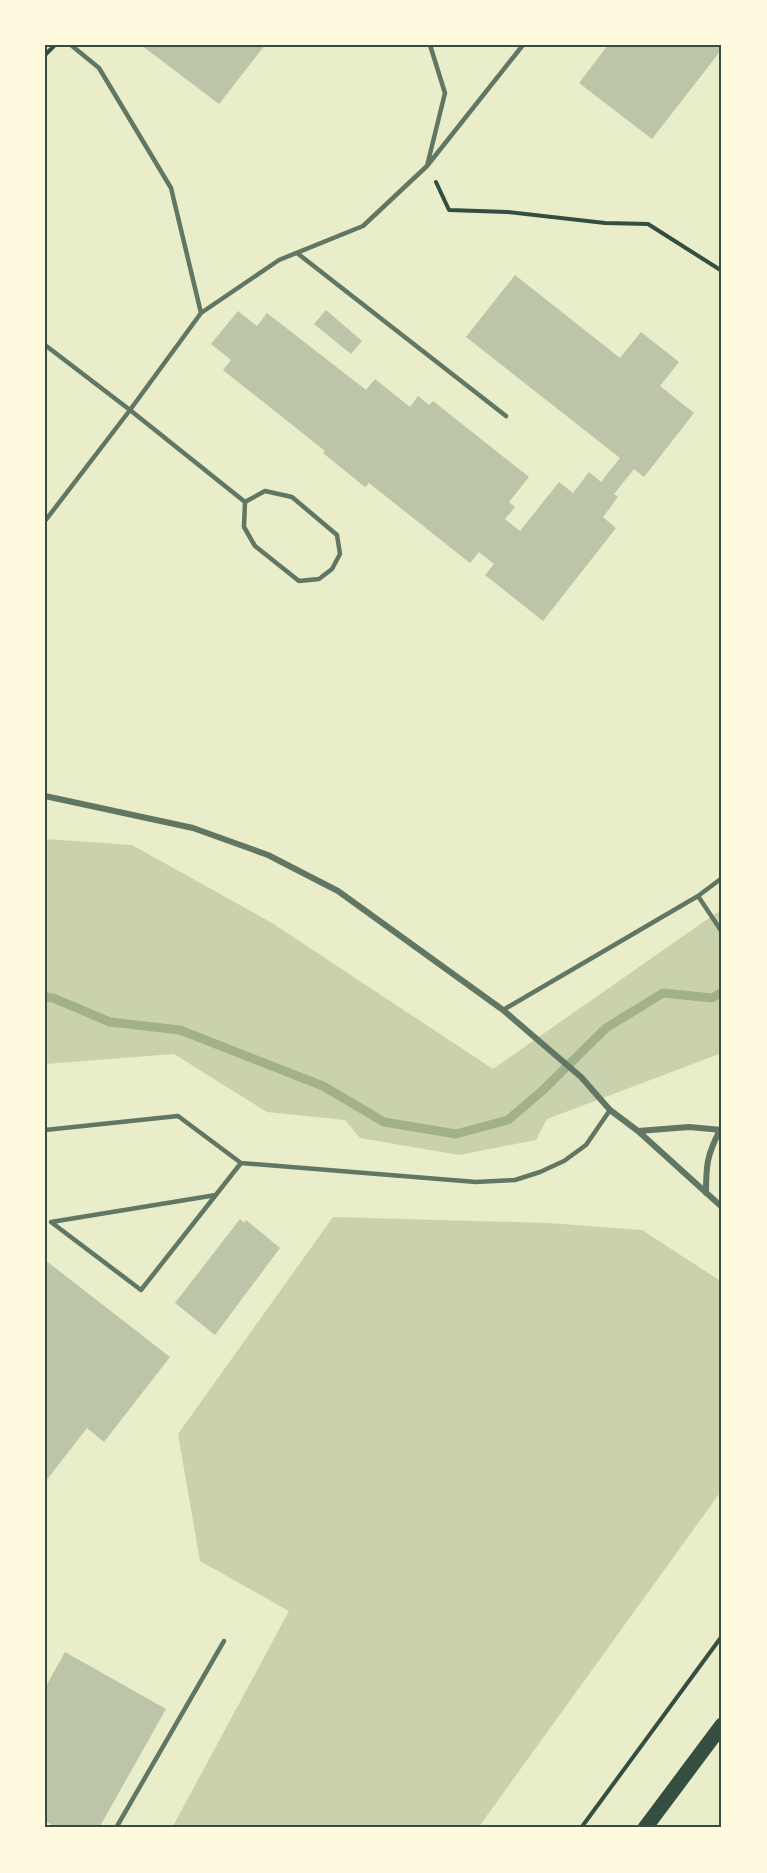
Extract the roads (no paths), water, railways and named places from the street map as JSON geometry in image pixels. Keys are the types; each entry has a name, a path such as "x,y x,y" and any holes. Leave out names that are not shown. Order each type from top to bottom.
{"main road":[{"path":"645,1828 722,1725"}],"street":[{"path":"45,796 193,828 268,855 338,891 503,1010 581,1077 610,1110 638,1131 722,1207"},
{"path":"638,1131 689,1127 721,1130 709,1151 706,1193"}],"lane":[{"path":"71,45 99,68 171,188 201,314"},
{"path":"427,166 445,93 430,45"},
{"path":"45,521 201,314 279,260 363,226 427,166 523,45"},
{"path":"297,253 506,416"},
{"path":"45,345 244,502"},
{"path":"265,491 292,497 337,535 340,554 332,569 319,579 299,580 290,574 255,546 244,527 244,502 265,491"},
{"path":"503,1010 698,896 722,878"},
{"path":"698,896 722,932"},
{"path":"45,1130 178,1116 241,1163 476,1182 515,1180 564,1161 586,1145 610,1110"},
{"path":"216,1195 51,1222 141,1290 216,1195 241,1163"},
{"path":"116,1828 224,1641"}],"waterway":[{"path":"45,997 53,998 110,1022 180,1030 323,1086 384,1122 456,1134 508,1120 542,1091 606,1028 663,993 712,998 722,992"}]}
